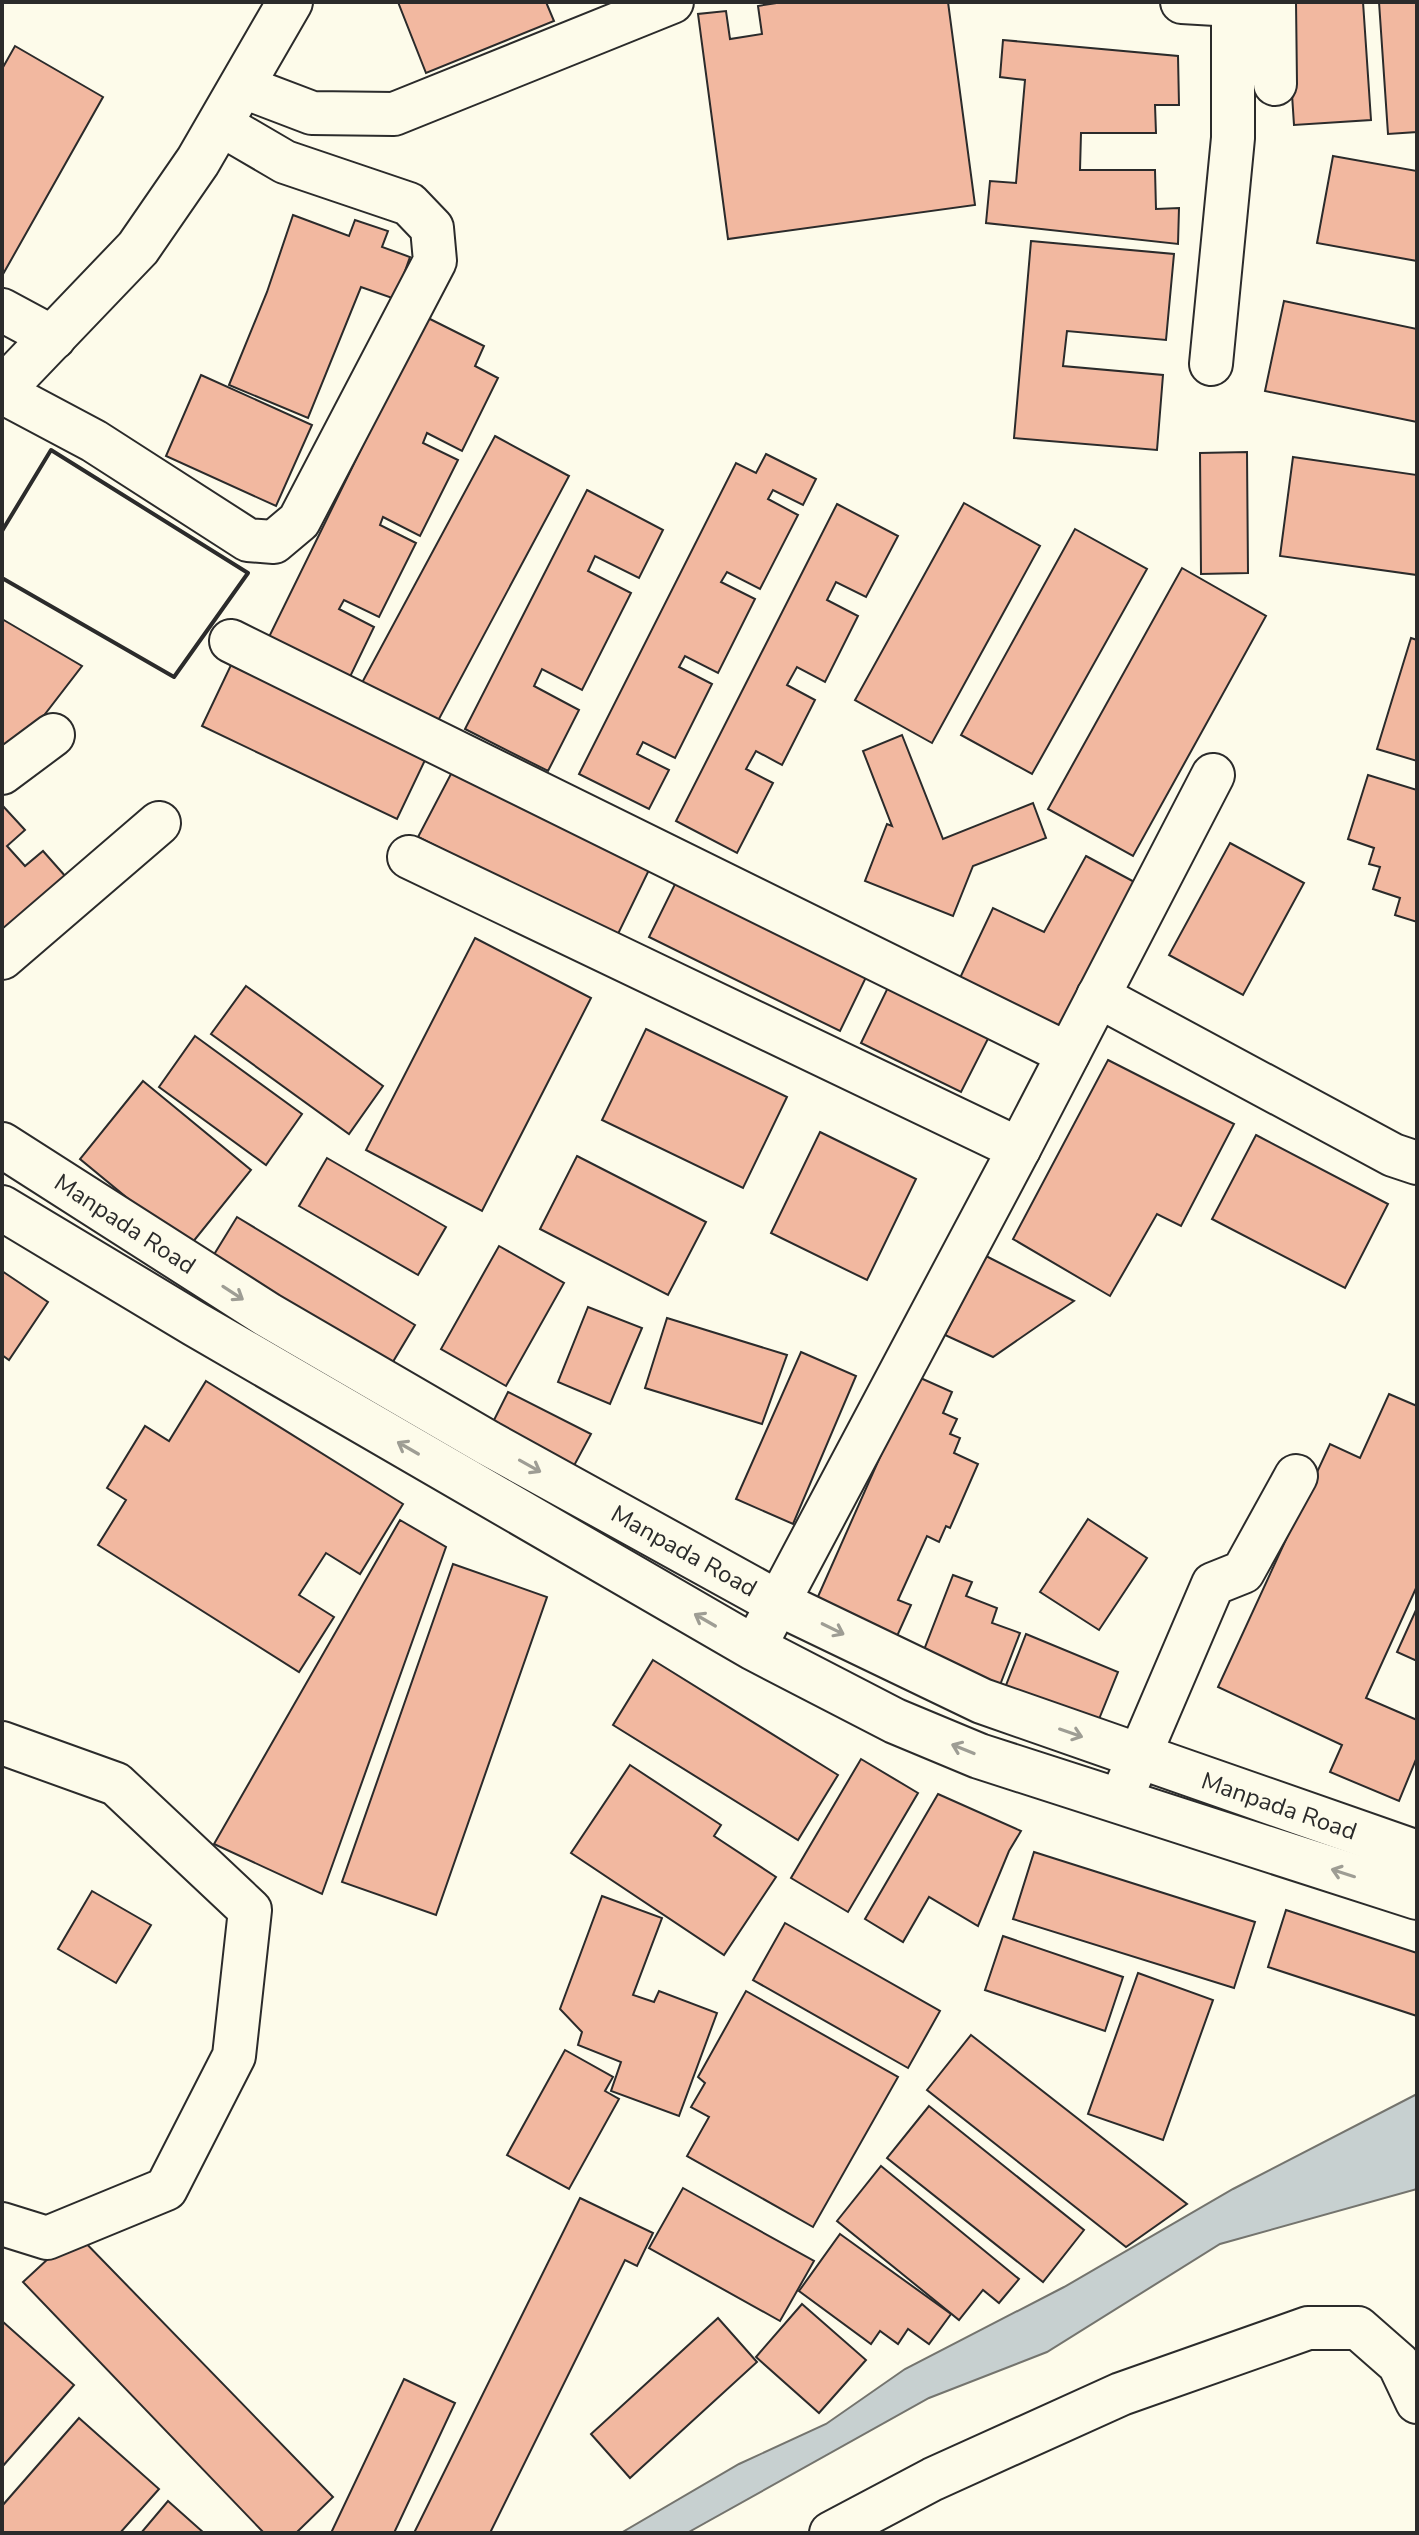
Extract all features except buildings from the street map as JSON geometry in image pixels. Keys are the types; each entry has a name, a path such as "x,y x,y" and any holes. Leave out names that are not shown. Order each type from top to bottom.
{"main road":[{"path":"2,391 138,248 198,161 290,2"},
{"name":"Manpada Road","path":"2,1145 268,1315 488,1443 776,1602 982,1701 1139,1757 1404,1871"},
{"path":"10,1213 47,1174"},
{"name":"Manpada Road","path":"10,1213 754,1648 895,1721 979,1756 1120,1801 1404,1871"},
{"path":"465,1481 488,1443"}],"street":[{"path":"241,86 312,113 394,114 672,2"},
{"path":"1182,2 1228,3"},
{"path":"1228,3 1275,84"},
{"path":"1211,364 1233,138 1228,3"},
{"path":"2,391 94,441 248,540 274,542 299,521 435,261 432,228 409,204 285,162 220,124"},
{"path":"2,310 54,338"},
{"path":"231,641 1068,1054"},
{"path":"2,773 53,735"},
{"path":"754,1648 1213,775"},
{"path":"2,958 159,823"},
{"path":"409,857 1019,1149"},
{"path":"1098,996 1393,1155 1417,1163"},
{"path":"1120,1801 1213,1584 1243,1572 1296,1476"},
{"path":"2,1743 116,1784 250,1910 234,2056 166,2189 47,2238 2,2224"},
{"path":"831,2533 933,2479 1121,2394 1308,2328 1358,2328 1399,2364 1417,2402"}],"shaded area":[{"path":"1417,2094 1417,2189 1220,2244 1047,2352 929,2398 687,2533 621,2533 739,2464 826,2424 905,2369 1064,2287 1233,2189"}],"wall":[{"path":"2,531 51,450 248,573 174,677 2,578"}]}
